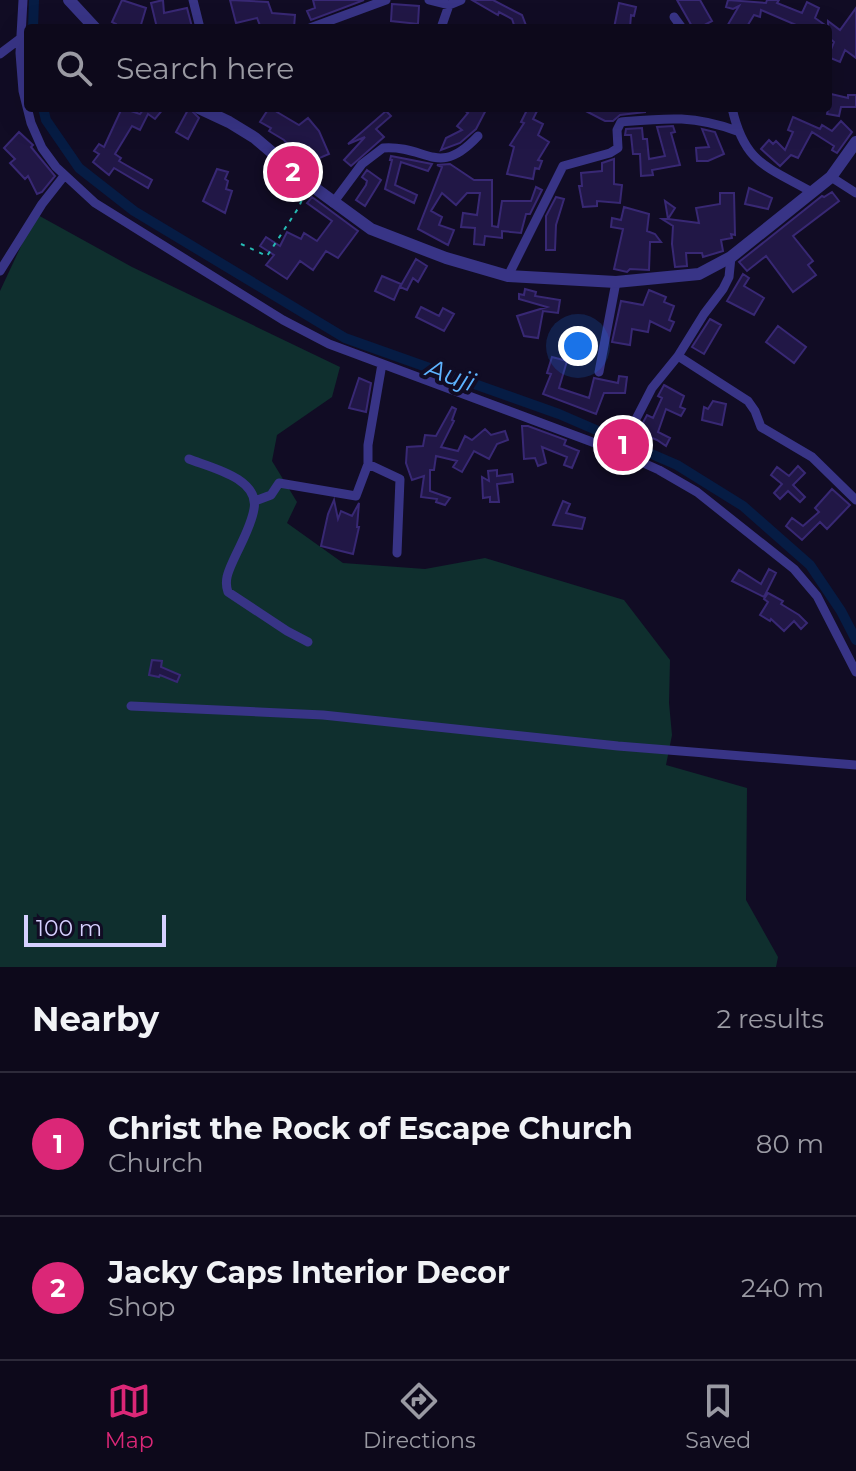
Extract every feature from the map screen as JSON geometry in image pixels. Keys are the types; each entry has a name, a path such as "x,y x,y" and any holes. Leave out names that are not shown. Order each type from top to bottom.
{"street":[{"path":"23,0 24,95"},
{"path":"69,0 91,24"},
{"path":"193,0 199,24"},
{"path":"321,24 386,0"},
{"path":"429,0 449,5 461,0"},
{"path":"442,24 449,5"},
{"path":"674,17 679,24"},
{"path":"0,54 21,38"},
{"path":"28,112 42,148 64,176 95,203 283,320 329,344 620,450 697,492 794,569 817,596 856,672"},
{"path":"206,112 255,138 333,203 371,229 446,258 508,276 616,282 699,274 731,257 831,177 856,142"},
{"path":"733,112 737,131 747,150 760,163 810,191"},
{"path":"508,276 563,166 618,148 617,130 621,122 657,122 675,117 707,121 737,131"},
{"path":"333,203 362,164 383,148 444,159 466,149 478,136"},
{"path":"0,271 23,232 64,176"},
{"path":"831,177 856,193"},
{"path":"620,450 648,395 723,289 729,277 731,257"},
{"path":"599,372 616,282"},
{"path":"678,356 748,401 761,427 812,457 856,500"},
{"path":"255,501 271,495 279,483 356,496 368,464 368,445 382,364"},
{"path":"189,459 244,483 255,501 250,522 227,577 228,592 308,642"},
{"path":"368,464 400,479 397,553"},
{"path":"131,706 309,713 618,746 856,765"}],"path":[{"path":"241,244 267,256 299,207 308,183"}],"green space":[{"path":"36,214 132,267 340,367 332,397 277,435 272,461 297,502 287,523 343,563 425,569 485,558 624,600 670,660 672,735 666,765 747,788 746,900 778,957 776,967 0,967 0,291"}],"building":[{"path":"122,0 146,8 141,24 112,22"},
{"path":"163,0 164,13 187,8 191,24 156,24 151,3"},
{"path":"230,0 268,2 272,13 295,15 294,24 259,24 257,18 236,23"},
{"path":"313,0 364,0 311,20 307,11 315,8"},
{"path":"472,0 493,0 522,15 525,24 514,24 512,19 499,12 498,15"},
{"path":"677,0 700,0 712,21 691,24"},
{"path":"728,0 766,3 767,0 779,0 777,3 802,13 807,2 819,8 815,18 824,24 794,24 761,10 760,17 754,15 748,24 728,24 739,6 733,9 726,7"},
{"path":"619,3 636,7 630,24 615,24"},
{"path":"392,4 419,6 418,24 391,21"},
{"path":"856,8 856,58 845,50 840,62 832,59 832,24 840,30"},
{"path":"832,94 848,98 848,95 856,95 856,107 841,107 839,116 827,114 832,112"},
{"path":"120,112 161,112 155,119 148,114 140,130 132,126 115,154 121,158 119,161 152,180 148,188 114,168 109,175 93,162 99,154 94,151 99,144 104,147"},
{"path":"187,112 193,112 199,118 188,139 176,132"},
{"path":"266,112 277,112 299,125 308,118 319,131 329,154 315,160 309,147 304,153 298,148 293,151 284,140 269,131 271,128 260,122"},
{"path":"385,112 391,116 376,129 384,137 351,166 344,160 365,137 348,144"},
{"path":"485,112 476,129 460,143 441,150 446,138 462,130 457,126 468,113"},
{"path":"526,112 536,112 533,119 543,124 538,135 549,142 538,160 542,161 539,169 535,168 533,179 507,174 514,147 510,145 524,123 521,122"},
{"path":"588,112 645,112 620,115 613,121 605,121"},
{"path":"793,117 832,131 841,121 852,132 837,153 832,150 834,146 812,132 798,158 791,155 780,166 761,149 769,140 773,144 776,141 785,150 793,132 788,130"},
{"path":"673,126 675,132 671,133 680,165 652,170 653,175 641,176 640,154 633,154 631,135 625,135 626,129 642,128 643,139 647,139 649,159 665,156 657,127"},
{"path":"702,129 715,132 724,154 708,161 697,161 696,148 709,147"},
{"path":"19,132 33,145 31,147 55,176 37,194 28,176 25,179 10,163 15,159 4,148"},
{"path":"391,156 432,164 428,171 401,162 395,185 417,195 414,203 385,189"},
{"path":"614,159 614,184 622,185 620,203 597,201 597,206 583,207 579,186 582,186 581,173 602,171 602,163"},
{"path":"450,164 474,180 492,180 492,226 498,227 502,201 531,201 536,187 542,190 530,214 526,214 521,233 502,231 502,238 485,236 484,245 474,244 475,228 461,227 463,213 477,215 480,193 467,193 456,205 442,193 431,211 442,217 439,225 454,230 448,245 418,229 442,167 437,165"},
{"path":"217,169 228,172 226,189 232,191 225,213 203,201"},
{"path":"367,170 381,180 365,206 356,200 366,185 367,181 362,177"},
{"path":"749,188 772,198 768,209 745,204"},
{"path":"832,192 839,201 793,236 813,261 808,265 816,275 793,292 766,256 747,271 739,262 822,196"},
{"path":"720,193 734,193 735,235 721,240 723,251 703,257 702,253 686,253 687,266 675,267 673,226 662,219 699,223 696,208 720,204"},
{"path":"312,197 358,231 338,258 326,251 313,270 300,261 287,279 266,265 274,255 260,246 266,237 280,246 287,232 301,239 304,233 317,241 332,221 307,203"},
{"path":"556,197 564,199 556,225 555,250 546,250 546,216"},
{"path":"665,201 675,208 668,219"},
{"path":"624,207 649,214 647,231 655,234 661,242 650,242 649,270 630,269 627,272 614,269 623,229 611,227 612,218 621,220"},
{"path":"416,259 427,266 418,282 413,278 407,290 400,287"},
{"path":"743,274 749,278 744,286 764,298 754,315 727,301"},
{"path":"382,276 401,284 394,300 375,291"},
{"path":"525,289 536,292 535,296 560,300 558,313 543,311 538,338 524,336 517,316 547,307 519,299 519,294 524,295"},
{"path":"649,290 666,297 664,302 674,306 669,320 674,322 670,331 650,321 648,332 632,329 630,345 612,342 621,301 643,305"},
{"path":"421,307 439,316 443,308 454,314 444,331 416,317"},
{"path":"710,319 721,325 704,354 692,347"},
{"path":"778,326 806,347 794,363 766,342"},
{"path":"552,357 567,361 559,388 589,398 594,378 618,383 619,376 627,377 625,393 604,393 596,414 543,394 551,374 547,373"},
{"path":"359,378 371,383 366,412 349,408"},
{"path":"664,385 684,396 680,407 685,409 681,416 666,409 658,432 670,438 666,446 638,432 647,415 653,418"},
{"path":"713,401 726,404 722,425 702,420 704,407 708,409"},
{"path":"452,407 456,409 454,421 441,447 458,451 465,436 472,440 485,429 491,435 505,431 508,440 497,444 489,459 474,451 462,472 453,467 457,461 436,456 434,470 430,470 430,491 450,498 445,505 436,502 437,499 421,497 424,476 412,480 406,463 407,447 423,446 425,435 436,436"},
{"path":"522,426 566,440 564,445 579,451 572,468 564,465 567,457 542,447 546,463 538,466 535,458 524,459"},
{"path":"798,466 805,473 793,485 805,497 800,502 788,491 780,499 774,493 782,484 771,475 777,467 789,476"},
{"path":"497,470 497,476 512,474 513,482 497,484 499,502 490,502 490,497 483,498 482,477 489,481 488,471"},
{"path":"832,489 850,505 827,529 820,522 802,540 786,526 792,518 803,526 819,512 815,508"},
{"path":"334,500 338,519 341,511 352,516 359,503 359,527 353,554 321,546"},
{"path":"563,501 570,504 566,513 585,518 582,529 553,525"},
{"path":"769,569 776,573 764,597 732,581 739,570 761,584"},
{"path":"768,593 783,601 781,604 807,623 801,629 794,621 784,631 771,619 760,615 768,602 764,599"},
{"path":"152,660 162,661 161,667 180,675 177,682 160,675 149,675"}],"waterway":[{"name":"Auji","path":"33,24 34,0"},
{"name":"Auji","path":"44,112 46,120 79,168 134,211 345,338 559,414 677,465 743,506 810,565 856,640"}],"place":[{"name":"Jacky Caps Interior Decor","path":"293,172"},
{"name":"Christ the Rock of Escape Church","path":"623,445"}]}
